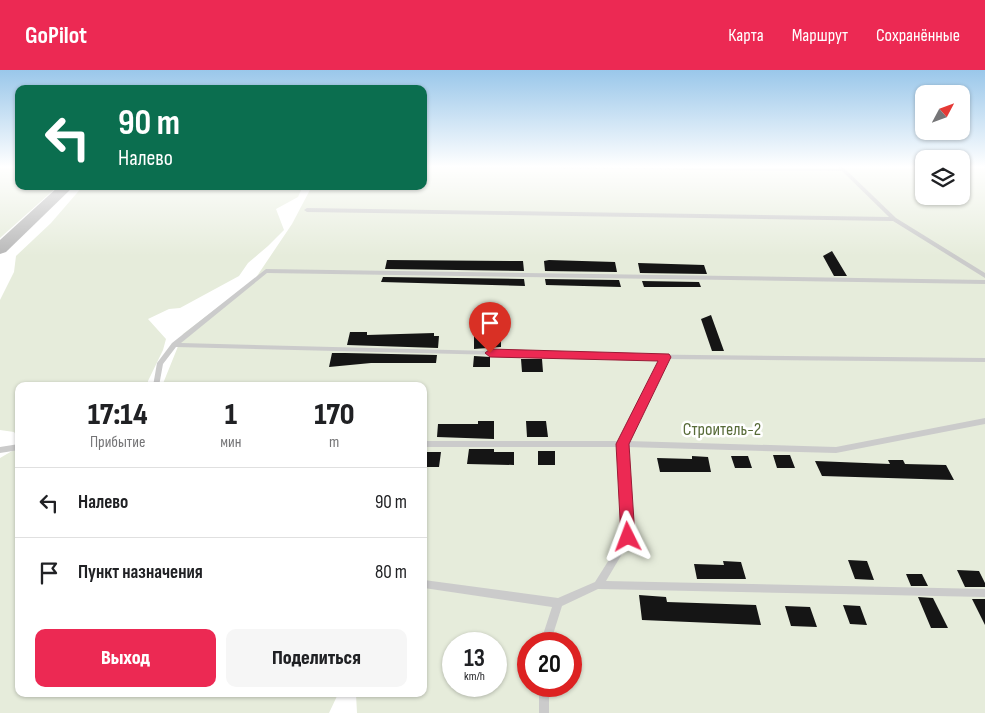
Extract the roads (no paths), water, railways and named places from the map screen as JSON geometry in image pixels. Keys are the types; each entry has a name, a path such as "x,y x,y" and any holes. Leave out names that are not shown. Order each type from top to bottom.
{"main road":[{"path":"0,249 56,196"}],"lane":[{"path":"870,196 894,219 985,276"},
{"path":"307,210 894,219"},
{"path":"157,382 160,363 174,345 266,271 985,282"},
{"path":"174,345 665,357 985,360"},
{"path":"598,585 628,537 623,444 665,357"},
{"path":"427,444 623,444 836,450 985,420"},
{"path":"0,450 15,448"},
{"path":"427,584 558,603 598,585 985,593"},
{"path":"548,632 558,603"},
{"path":"544,697 544,713"}],"park label":[{"name":"Строитель-2","path":"722,429"}]}
